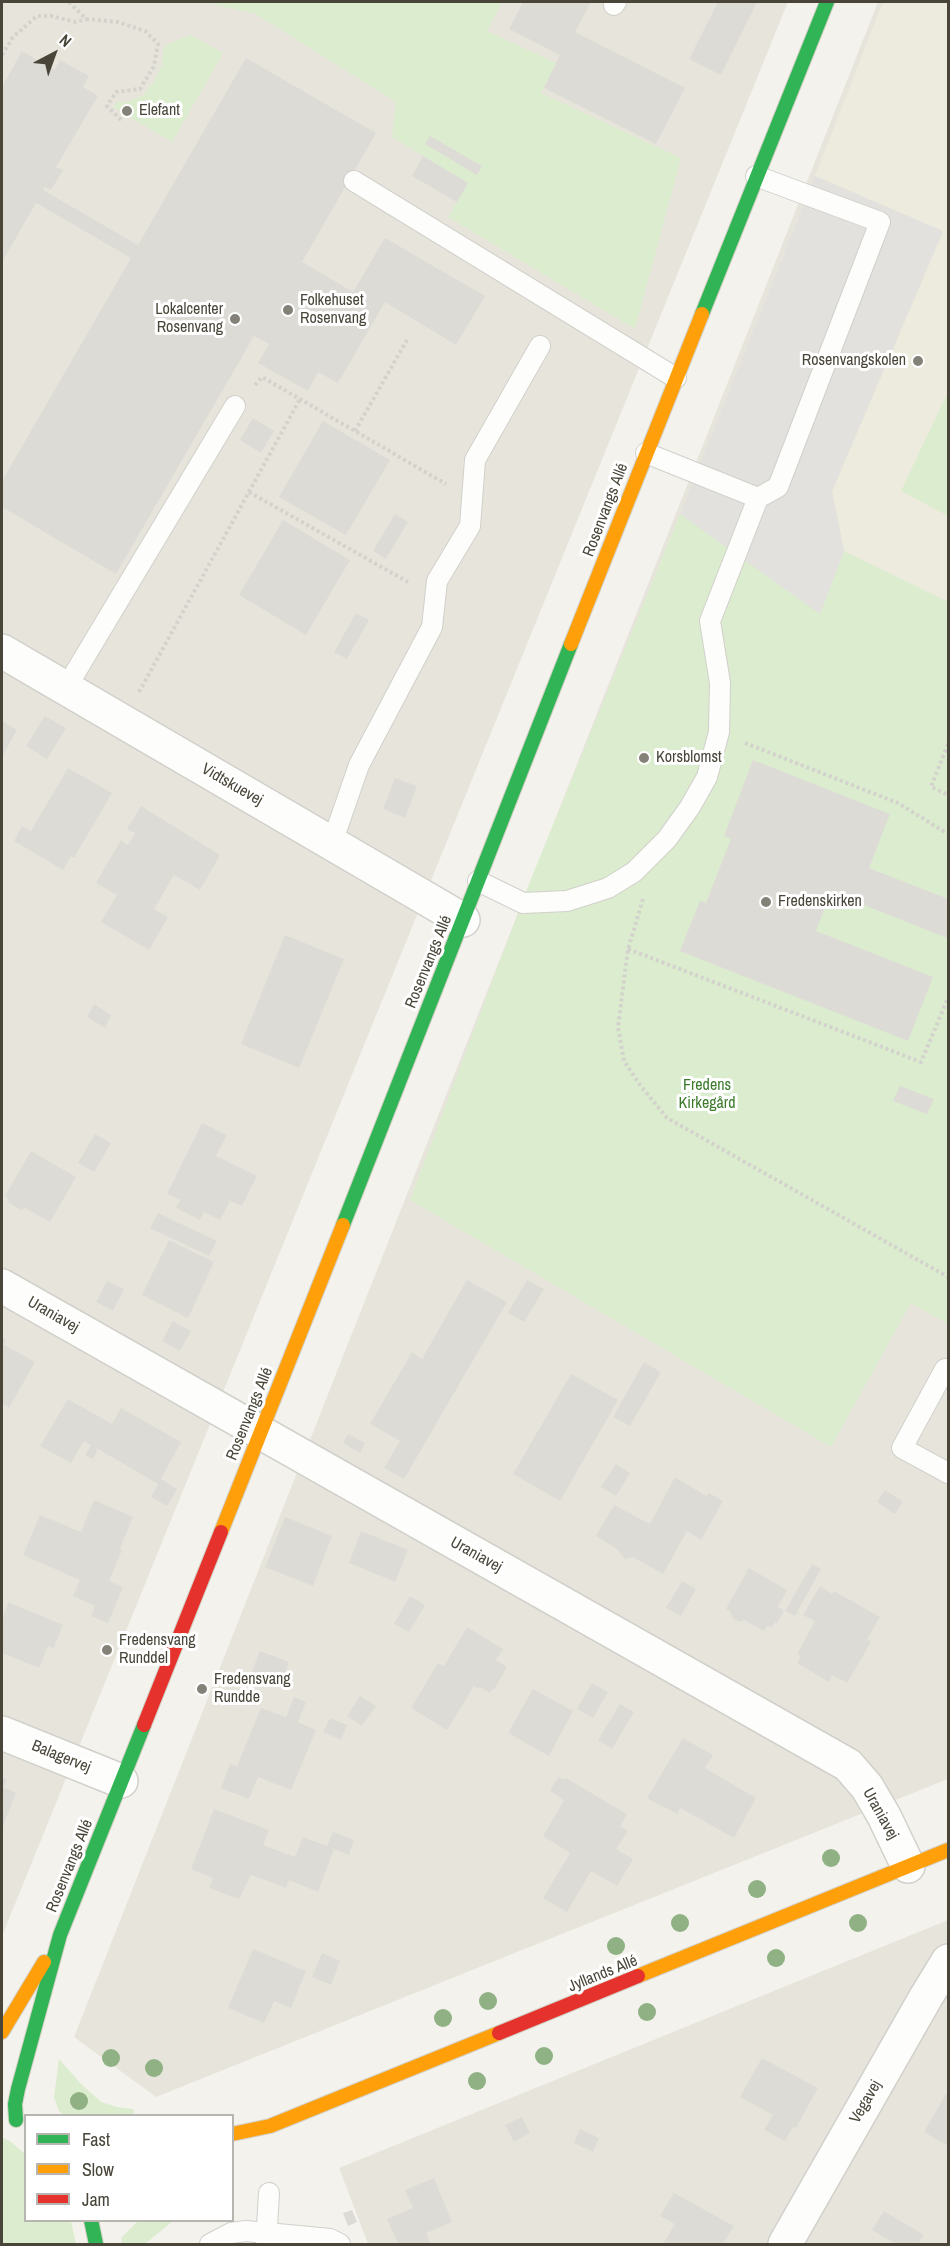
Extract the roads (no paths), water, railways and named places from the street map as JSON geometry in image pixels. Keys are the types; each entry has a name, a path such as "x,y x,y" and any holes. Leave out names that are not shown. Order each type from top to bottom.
{"street":[{"name":"Rosenvangs Allé","path":"21,2123 15,2104 18,2089 60,1935 261,1433 826,2"},
{"name":"Vidtskuevej","path":"2,651 463,920"},
{"name":"Uraniavej","path":"2,1286 848,1765 867,1786 908,1866"},
{"name":"Balagervej","path":"2,1733 121,1781"},
{"name":"Jyllands Allé","path":"237,2139 948,1850"},
{"name":"Rosenvangs Allé","path":"2,2031 60,1935"},
{"name":"Vegavej","path":"785,2244 948,1960"},
{"path":"2,2112 21,2123"}],"lane":[{"path":"478,881 523,903 567,901 608,888 634,872 667,839 690,807 707,777 718,732 720,683 710,621 758,498 778,487 880,222 756,176"},
{"path":"354,181 676,378"},
{"path":"332,843 359,765 432,627 437,581 470,526 475,460 540,346"},
{"path":"66,688 235,406"},
{"path":"646,453 758,498"},
{"path":"945,1369 902,1448 948,1473"},
{"path":"266,2238 269,2193"},
{"path":"210,2244 231,2233 266,2238 330,2240 340,2244"}],"place":[{"name":"Elefant","path":"127,111"},
{"name":"Folkehuset Rosenvang","path":"288,310"},
{"name":"Lokalcenter Rosenvang","path":"235,319"},
{"name":"Rosenvangskolen","path":"918,361"},
{"name":"Korsblomst","path":"644,758"},
{"name":"Fredenskirken","path":"766,902"},
{"name":"Fredensvang Runddel","path":"107,1650"},
{"name":"Fredensvang Rundde","path":"202,1689"}],"park label":[{"name":"Fredens Kirkegård","path":"707,1095"}]}
